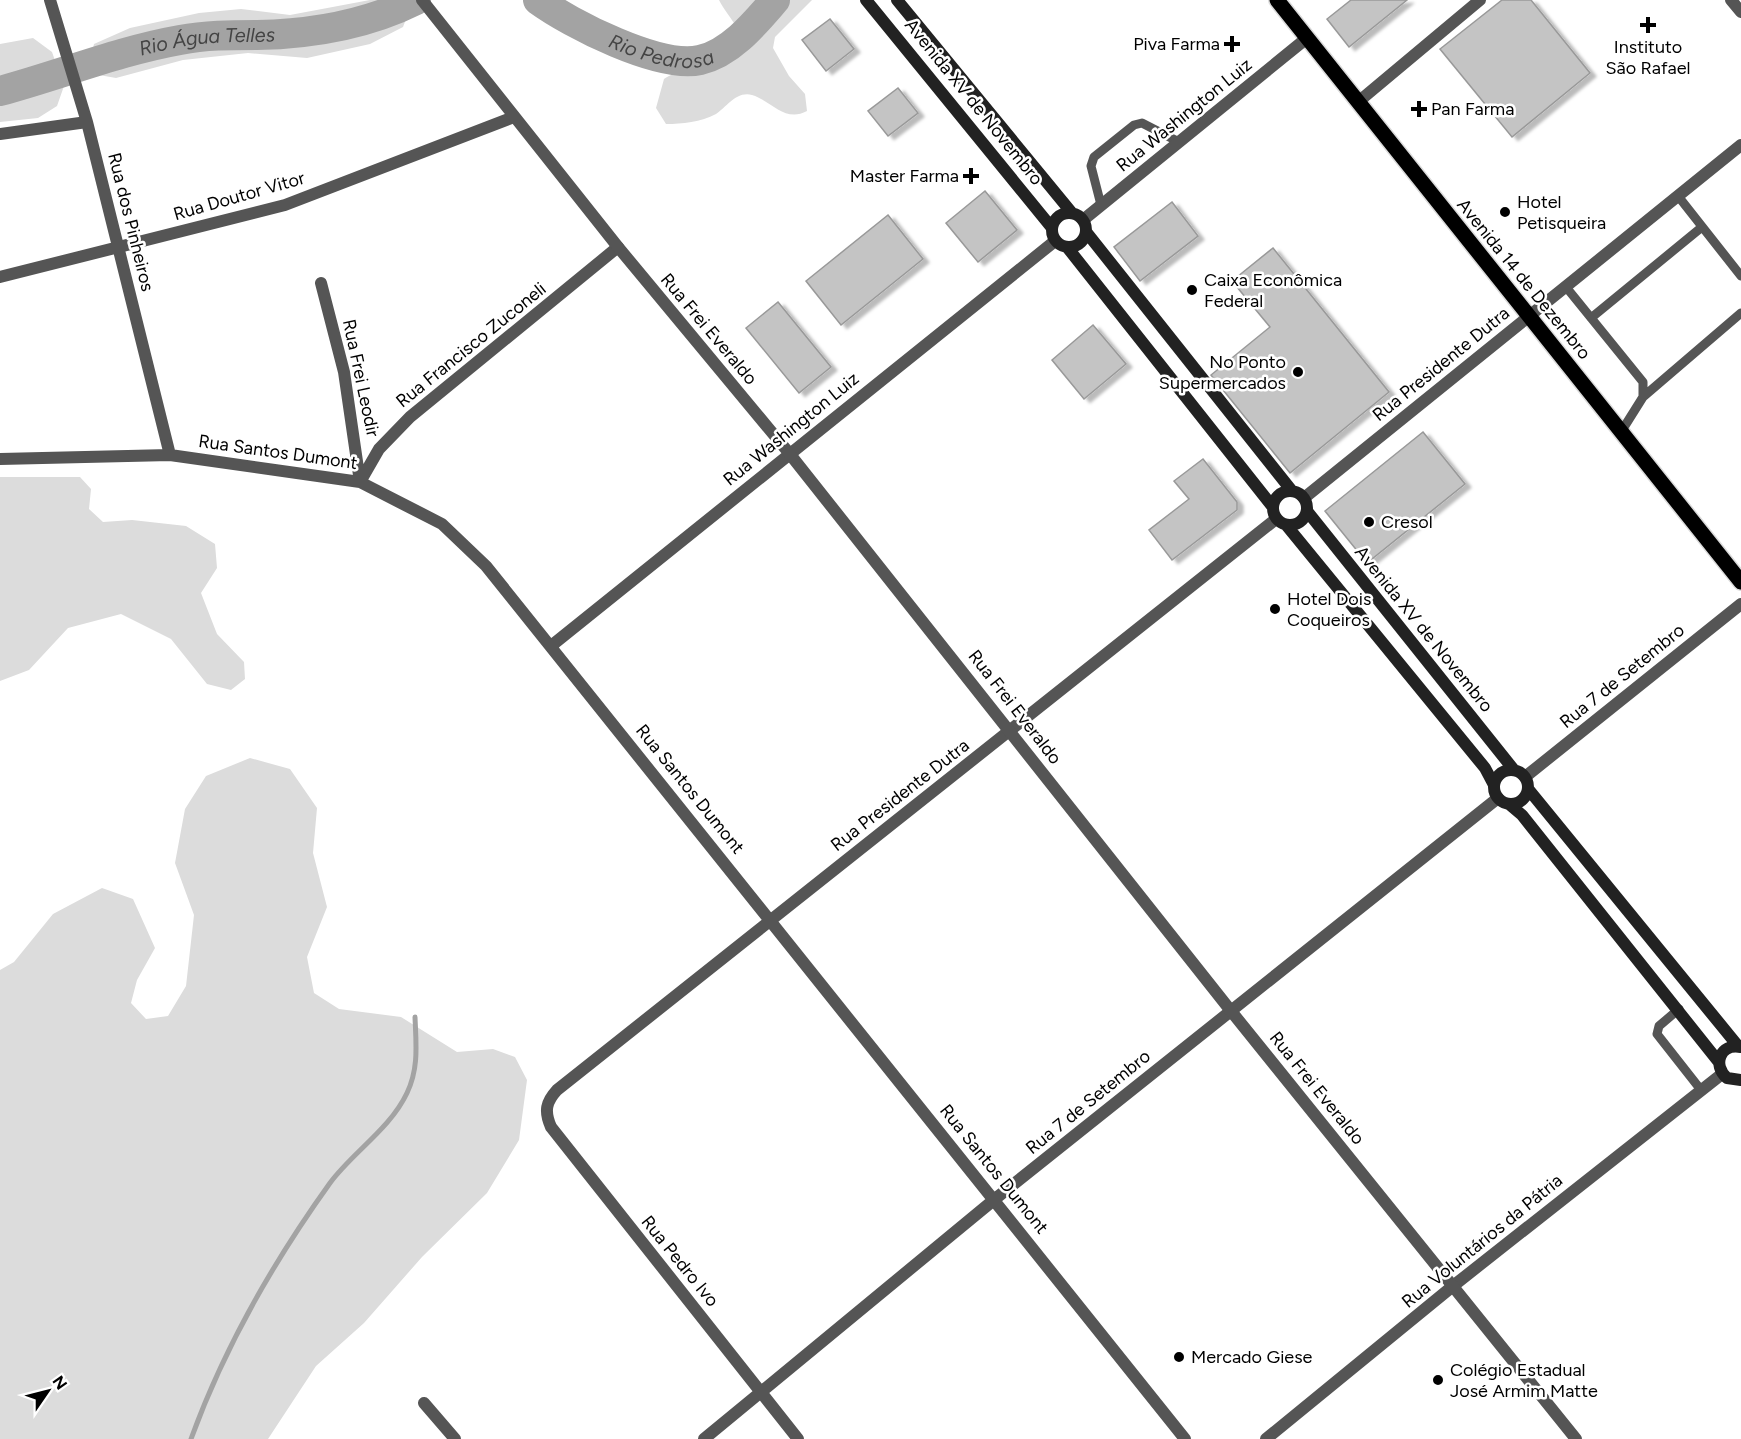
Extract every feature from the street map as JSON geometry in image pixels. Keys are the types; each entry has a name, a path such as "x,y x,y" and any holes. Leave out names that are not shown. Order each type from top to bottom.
{"main road":[{"name":"Avenida XV de Novembro","path":"866,0 1052,228"},
{"name":"Avenida XV de Novembro","path":"897,0 1072,213"},
{"name":"Avenida 14 de Dezembro","path":"1277,0 1741,582"},
{"path":"1287,526 1300,522 1307,511 1304,498 1292,491 1087,232 1083,220 1072,213 1059,216 1052,228 1055,241 1067,247 1272,506 1276,519 1287,526 1485,768 1494,784 1498,798 1522,815 1679,1009 1719,1061 1722,1074 1739,1083"},
{"path":"1067,247 1080,244 1087,232"},
{"path":"1272,506 1279,494 1292,491"},
{"name":"Avenida XV de Novembro","path":"1307,511 1514,770"},
{"path":"1494,784 1501,773 1514,770 1525,777 1529,790 1740,1046 1725,1049 1719,1061"},
{"path":"1509,804 1522,801 1529,790"}],"street":[{"name":"Rua dos Pinheiros","path":"50,0 80,94 120,246 170,455"},
{"name":"Rua Frei Everaldo","path":"422,0 618,248 789,453 1232,1011 1576,1439"},
{"path":"1358,102 1480,0"},
{"path":"1731,0 1741,12"},
{"name":"Rua Washington Luiz","path":"1083,220 1307,38"},
{"name":"Rua Doutor Vitor","path":"0,277 285,205 514,117"},
{"path":"0,134 87,122"},
{"name":"Rua Presidente Dutra","path":"1304,498 1741,145"},
{"name":"Rua Washington Luiz","path":"551,646 1055,241"},
{"name":"Rua Francisco Zuconeli","path":"360,482 379,449 410,417 618,248"},
{"name":"Rua Frei Leodir","path":"321,283 344,372 360,482"},
{"name":"Rua Santos Dumont","path":"0,459 170,455 360,482 442,524 486,566 551,646 1185,1439"},
{"name":"Rua Presidente Dutra","path":"547,1101 557,1089 1276,519"},
{"name":"Rua 7 de Setembro","path":"1525,777 1741,604"},
{"name":"Rua 7 de Setembro","path":"704,1439 995,1199 1498,798"},
{"name":"Rua Voluntários da Pátria","path":"1266,1439 1453,1286 1722,1074"},
{"name":"Rua Pedro Ivo","path":"547,1101 546,1117 550,1127 798,1439"},
{"path":"424,1403 454,1439"}],"lane":[{"path":"1101,205 1091,166 1094,157 1134,125 1142,123 1179,142"},
{"path":"1678,196 1741,276"},
{"path":"1591,318 1702,227"},
{"path":"1566,287 1643,382 1643,397"},
{"path":"1621,432 1643,397 1741,313"},
{"path":"1679,1009 1659,1026 1657,1034 1701,1090"}],"shaded area":[{"path":"370,0 388,1 401,6 408,14 403,27 370,44 307,58 248,53 183,60 116,78 99,75 91,57 94,44 130,28 199,13 241,9 290,15"},
{"path":"719,0 812,0 775,37 773,48 789,76 805,94 807,111 799,114 785,113 759,98 746,94 736,97 710,117 691,122 666,124 656,108 664,79 677,73 695,74 709,71 721,64 741,44 735,25"},
{"path":"33,38 52,52 64,86 57,106 38,118 0,122 0,44"},
{"path":"0,477 80,477 91,489 89,509 103,522 132,520 186,526 215,544 217,568 201,593 217,634 244,662 245,679 231,690 207,684 171,639 121,614 68,628 29,670 0,681"},
{"path":"250,758 290,769 317,808 313,853 327,907 307,957 314,993 339,1009 401,1017 457,1052 493,1049 515,1057 527,1080 519,1140 487,1193 422,1257 364,1323 316,1366 268,1439 0,1439 0,970 14,962 53,914 102,888 133,899 155,948 137,980 131,1003 146,1019 168,1016 186,986 194,915 175,863 185,809 206,776"}],"building":[{"path":"1351,0 1407,0 1349,47 1327,19"},
{"path":"1502,0 1531,0 1590,73 1512,137 1440,49"},
{"path":"830,19 854,49 826,71 802,40"},
{"path":"898,88 918,113 888,136 868,111"},
{"path":"985,191 1017,230 978,262 946,223"},
{"path":"1172,202 1198,236 1140,281 1114,247"},
{"path":"888,215 923,259 841,325 806,281"},
{"path":"1273,248 1389,392 1290,473 1211,375 1270,327 1232,281"},
{"path":"778,302 831,367 799,393 746,328"},
{"path":"1093,325 1126,364 1084,399 1052,360"},
{"path":"1423,432 1465,484 1367,563 1325,511"},
{"path":"1203,459 1237,502 1237,510 1172,560 1149,530 1189,499 1174,481"}],"waterway":[{"name":"Rio Água Telles","path":"0,91 157,45 209,36 298,33 318,30 378,16 416,0"},
{"name":"Rio Pedrosa","path":"538,0 571,21 616,42 662,58 683,61 700,60 722,51 742,36 775,0"},
{"path":"191,1439 235,1339 289,1243 330,1183 391,1118 407,1093 415,1065 415,1017"}],"place":[{"name":"Instituto São Rafael","path":"1648,25"},
{"name":"Piva Farma","path":"1232,44"},
{"name":"Pan Farma","path":"1419,109"},
{"name":"Master Farma","path":"971,176"},
{"name":"Hotel Petisqueira","path":"1505,212"},
{"name":"Caixa Econômica Federal","path":"1192,290"},
{"name":"No Ponto Supermercados","path":"1298,372"},
{"name":"Cresol","path":"1369,522"},
{"name":"Hotel Dois Coqueiros","path":"1275,609"},
{"name":"Mercado Giese","path":"1179,1357"},
{"name":"Colégio Estadual José Armim Matte","path":"1438,1380"}]}
